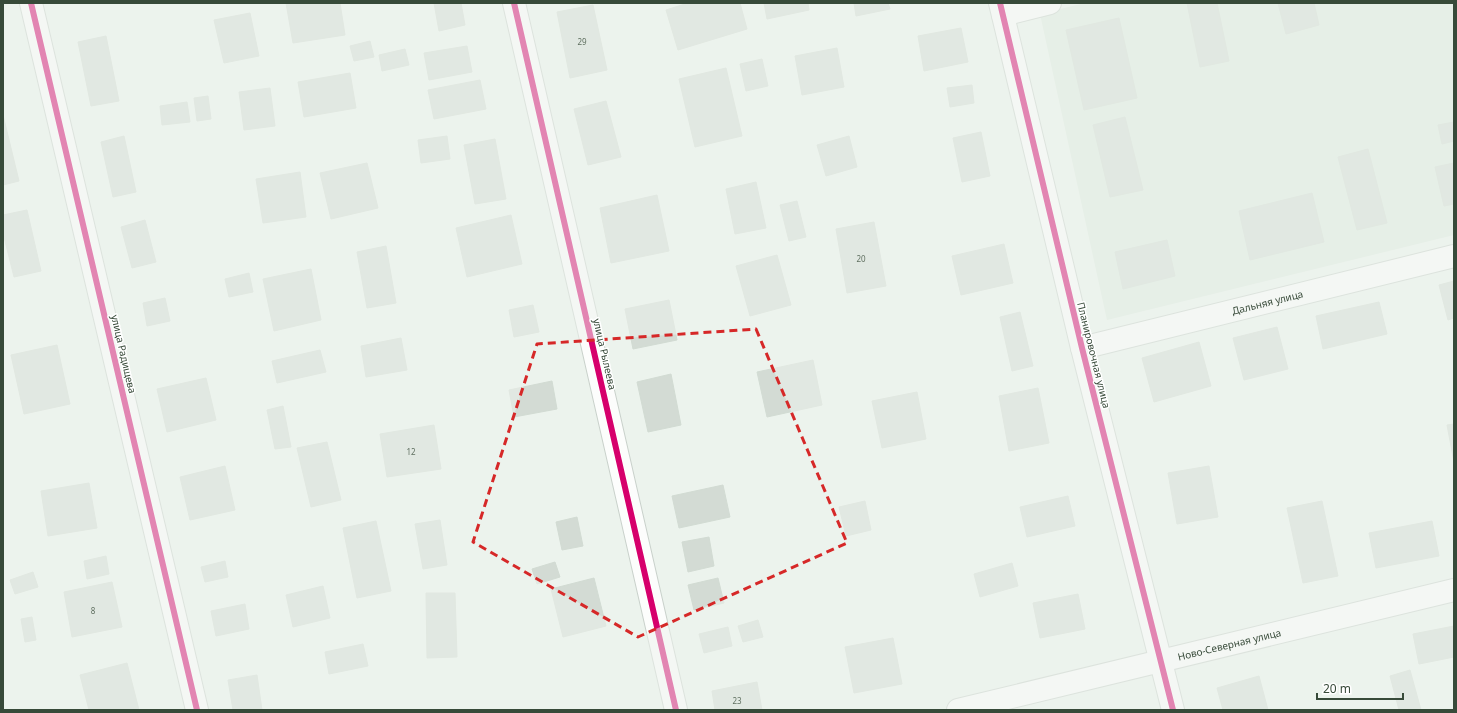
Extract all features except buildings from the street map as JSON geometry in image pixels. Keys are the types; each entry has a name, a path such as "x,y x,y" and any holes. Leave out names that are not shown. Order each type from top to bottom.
{"street":[{"name":"улица Радищева","path":"31,3 197,710"},
{"name":"улица Рылеева","path":"514,3 676,710"},
{"path":"1002,9 1050,3"},
{"name":"Планировочная улица","path":"1002,9 1082,348 1162,662 1172,710"},
{"name":"Дальняя улица","path":"1082,348 1454,256"},
{"name":"Ново-Северная улица","path":"958,710 1162,662 1454,590"}],"highlighted area":[{"path":"756,329 847,543 638,637 473,542 537,344"}],"shaded area":[{"path":"1085,3 1454,3 1454,235 1107,320 1040,14"}],"cycle path":[{"path":"31,3 197,710"},
{"path":"514,3 676,710"},
{"path":"1000,3 1082,348 1173,710"}]}
